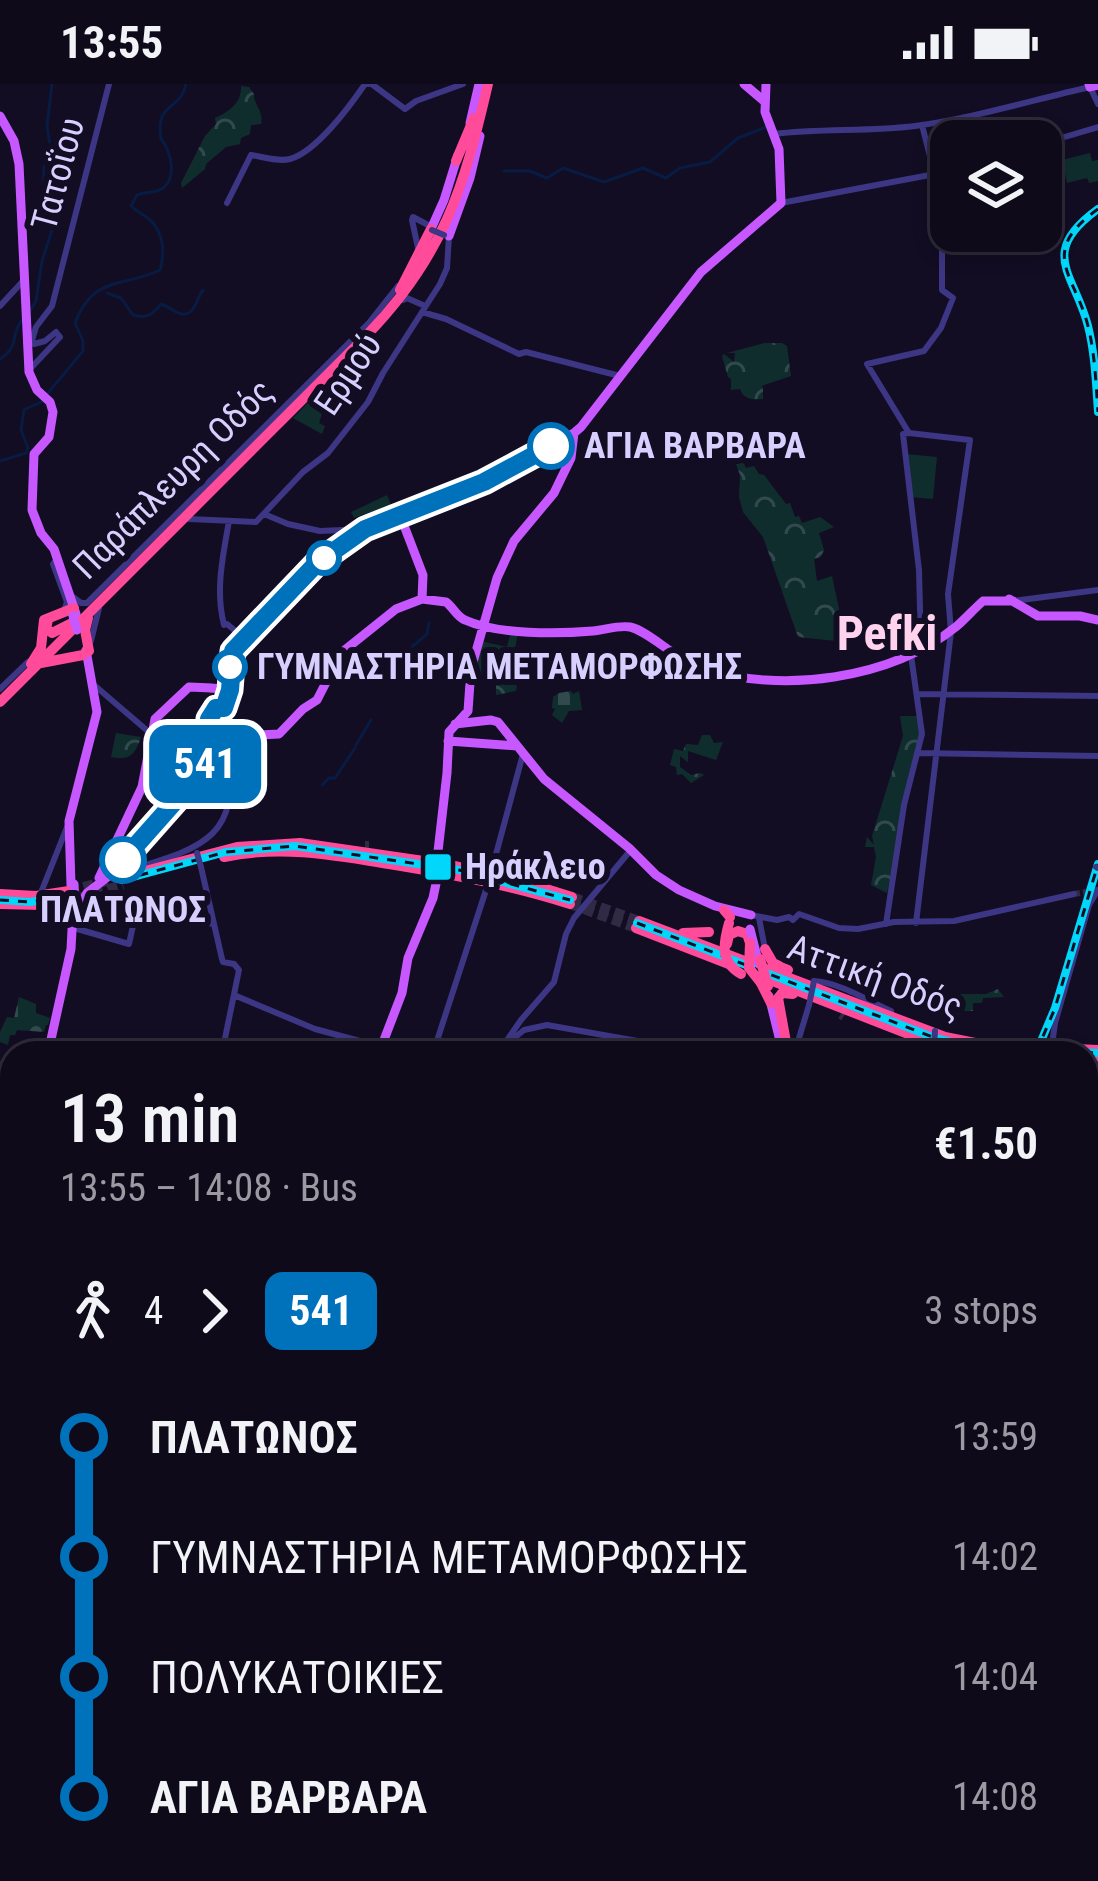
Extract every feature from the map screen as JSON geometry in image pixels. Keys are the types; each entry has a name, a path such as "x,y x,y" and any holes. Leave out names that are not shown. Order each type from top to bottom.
{"highway":[{"path":"456,161 486,84"},
{"path":"0,695 77,629 379,323 447,235 486,84"},
{"path":"402,292 451,204 477,110"},
{"path":"31,667 48,660 402,292 445,228 468,168"},
{"path":"402,292 431,226"},
{"path":"31,667 41,647 44,620 77,629"},
{"path":"113,879 266,841 307,840 436,857 527,883 574,904"},
{"path":"252,844 330,847 428,861 527,883"},
{"path":"113,879 276,850 456,875 574,904"},
{"path":"312,852 547,897"},
{"path":"0,892 73,894"},
{"path":"0,905 51,905 73,894"},
{"path":"730,914 723,947 732,968 806,1001"},
{"path":"638,923 686,934 747,929 762,955 768,991"},
{"name":"Αττική Οδός","path":"638,923 668,940 933,1041"},
{"name":"Αττική Οδός","path":"638,923 963,1041"},
{"path":"768,991 749,968 750,944 748,937 741,931 732,932 727,941 733,952 782,975"},
{"path":"668,940 757,981 768,991"},
{"path":"762,955 886,1015"},
{"path":"785,1041 778,998 784,992 842,1015 933,1041"}],"main road":[{"path":"431,226 486,84"},
{"path":"447,235 473,167 486,84"},
{"path":"113,879 142,787 155,719 192,686 229,690 231,657 244,638 312,567 365,529 484,482 574,433 699,274 779,202 779,149 762,100 744,84"},
{"path":"762,100 766,84"},
{"path":"2,129 15,152"},
{"path":"2,129 12,136 15,152 30,366 53,410 49,437 34,454 32,510 54,549 95,687 97,716 65,842 73,894"},
{"path":"384,1041 403,992 408,958 433,898 449,730 469,709 471,670 493,589 510,549 554,493 571,458 574,433"},
{"path":"400,515 423,574 422,599"},
{"path":"73,894 87,893 113,879 198,777 206,744 283,731 319,698 341,653 396,609 422,599 449,603 461,619 507,630 576,632 631,627 685,662 725,674 777,678 841,674 915,650 951,629 982,599 1010,600 1038,616 1098,620"},
{"path":"455,724 495,720 562,794 631,848 656,875 730,914 751,914"},
{"path":"448,741 520,750"},
{"path":"50,1041 74,927 70,821"},
{"path":"73,894 113,879"},
{"path":"751,914 750,929 784,1041"},
{"path":"751,914 762,955"}],"street":[{"name":"Τατοΐου","path":"30,366 60,337 56,332 38,345 32,340 52,305 110,84"},
{"path":"228,203 251,155 284,159 297,155 328,132 370,84 405,110 416,101 464,84"},
{"path":"774,134 922,125 1092,85 1098,104"},
{"path":"922,125 930,156"},
{"path":"1062,138 1098,127"},
{"path":"779,202 930,177"},
{"name":"Παράπλευρη Οδός","path":"0,695 38,651 43,618 66,607 53,560 59,560 75,599 87,603 381,309 417,254 412,220 431,226"},
{"path":"431,226 447,235"},
{"name":"Ερμού","path":"230,521 256,522 328,453 368,402 446,274 447,235"},
{"path":"886,924 904,805 922,732 915,650 924,619 908,498 906,434 868,364 922,352 940,328 953,298 942,290 942,252"},
{"path":"0,305 23,281"},
{"name":"Παράπλευρη Οδός","path":"77,629 328,381 404,299 424,309"},
{"path":"424,309 517,353 620,376"},
{"path":"906,434 970,440 945,603 951,629 916,923"},
{"path":"264,514 320,531 365,529"},
{"path":"189,519 230,521 222,609 225,625 244,638"},
{"path":"1010,600 1098,590"},
{"path":"95,687 152,736"},
{"path":"113,879 198,850 222,824 231,784 223,708 229,690"},
{"path":"918,694 1098,696"},
{"path":"206,744 210,716 216,708 223,708"},
{"path":"438,1041 492,869 520,750"},
{"path":"918,753 1098,755"},
{"path":"65,842 42,890 74,927 129,944 136,912 214,924"},
{"path":"509,1041 554,982 574,904 590,898 631,848"},
{"path":"198,850 218,944 231,965 234,995 224,1041"},
{"path":"1052,1041 1090,901 1097,891"},
{"path":"751,914 792,915 858,929 949,922 1075,894"},
{"path":"790,1041 815,980 898,1014 935,1041"},
{"path":"234,995 353,1041"},
{"path":"512,1041 539,1025 622,1041"}],"green space":[{"path":"241,86 254,94 261,124 251,125 250,134 240,144 226,147 182,188 215,118 234,106"},
{"path":"1090,153 1092,161 1098,160 1098,181 1089,183 1087,178 1067,183 1062,160"},
{"path":"765,343 787,346 791,376 761,386 763,399 731,390 722,356 734,362 735,353 727,353"},
{"path":"322,389 330,390 319,423 325,426 322,434 293,418"},
{"path":"906,454 937,457 933,499 910,497"},
{"path":"743,462 764,475 802,523 820,517 834,527 819,533 824,550 814,559 817,581 832,576 846,642 798,637 763,537 743,512 736,464"},
{"path":"387,495 394,512 368,523 364,514 354,518 351,512"},
{"path":"511,632 518,632 514,654 525,656 520,681 524,685 496,695 496,681 471,680 480,641 507,647"},
{"path":"579,691 582,710 569,711 562,723 552,715 553,697"},
{"path":"900,716 920,716 921,732 887,893 871,885 876,857 874,847 865,847 867,837 874,845 872,836 903,736"},
{"path":"116,733 141,737 131,755 111,757"},
{"path":"702,735 710,735 714,743 723,742 716,760 688,751 688,762 680,756 680,767 691,775 704,775 691,783 670,765 674,749 698,745"},
{"path":"998,989 1004,997 983,998 982,1003 973,1003 973,1011 959,1011 959,1018 951,1017 953,994 986,994"},
{"path":"19,997 36,1004 36,1013 50,1018 44,1032 17,1030 9,1041 0,1041 7,1017 14,1018"}],"waterway":[{"path":"29,313 52,230 53,210 43,189 51,151 47,126 52,84"},
{"path":"48,393 83,351 75,323 91,297 100,289 160,270 163,249 158,230 131,206 137,195 157,191 168,181 171,167 160,127 186,84"},
{"path":"504,171 530,171 547,178 563,168 604,182 643,168 666,178 680,168 710,162 738,138 766,127"},
{"path":"107,293 121,298 133,315 142,317 161,304 187,314 203,290"},
{"path":"0,359 10,350 22,320"},
{"path":"0,461 26,453 21,430 24,410 43,401"},
{"path":"412,647 427,634 429,623"},
{"path":"356,745 371,720"},
{"path":"322,785 335,778 355,748"}],"tunnel":[{"path":"69,891 122,877"},
{"path":"79,898 123,885"},
{"path":"1074,894 1098,890"},
{"path":"572,897 639,921"},
{"path":"570,904 636,928"}],"railway":[{"path":"1098,209 1069,239 1065,252 1090,337 1098,412"},
{"path":"122,880 226,852 295,846 459,870 570,900"},
{"path":"1041,1041 1098,864"},
{"path":"0,900 30,902 70,896"},
{"path":"637,923 947,1041"}],"bus line":[{"name":"541","path":"123,860 201,772 210,716 216,708 224,708 230,690 233,651 312,567 365,529 484,482 551,446"}],"place":[{"name":"ΑΓΙΑ ΒΑΡΒΑΡΑ","path":"551,446"},
{"name":"ΓΥΜΝΑΣΤΗΡΙΑ ΜΕΤΑΜΟΡΦΩΣΗΣ","path":"230,667"},
{"name":"ΠΛΑΤΩΝΟΣ","path":"123,860"},
{"name":"Ηράκλειο","path":"438,867"}],"district":[{"name":"Pefki","path":"887,633"}]}
